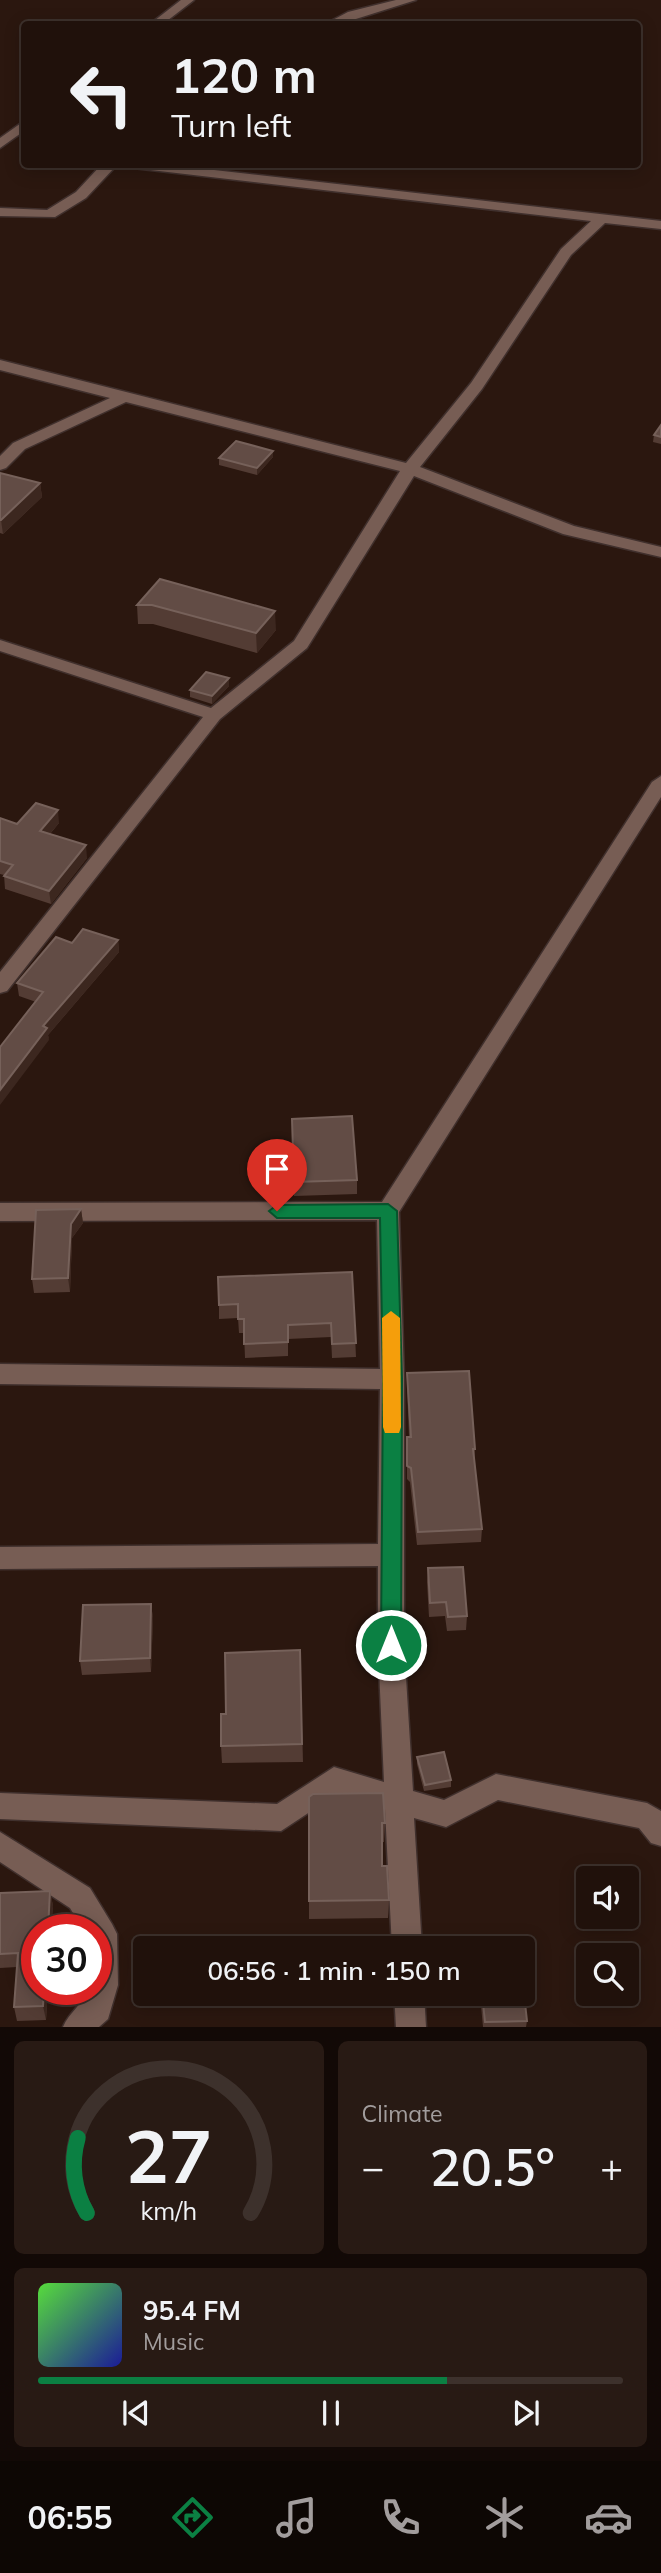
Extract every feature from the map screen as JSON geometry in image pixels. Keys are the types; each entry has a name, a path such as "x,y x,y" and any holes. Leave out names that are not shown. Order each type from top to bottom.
{"street":[{"path":"160,21 188,0"},
{"path":"338,21 410,0"},
{"path":"4,146 21,128"},
{"path":"0,212 50,214 81,195 106,168"},
{"path":"156,168 661,225"},
{"path":"0,986 214,715 301,644 410,469 477,386 566,252 601,219"},
{"path":"0,365 410,469 569,530 661,552"},
{"path":"0,465 19,446 122,398"},
{"path":"0,645 214,715"},
{"path":"406,1936 391,1645 392,1379 388,1211 661,782"},
{"path":"0,1212 388,1211"},
{"path":"0,1374 392,1379"},
{"path":"0,1558 391,1555"},
{"path":"0,1806 281,1818 334,1780 399,1802 446,1814 496,1787 647,1816 661,1833"},
{"path":"0,1846 80,1898 102,1934 103,1985 97,2008 78,2027"},
{"path":"410,2006 411,2027"}],"building":[{"path":"661,425 661,437 654,435"},
{"path":"236,441 273,451 257,468 219,458"},
{"path":"0,473 40,483 1,520 0,520"},
{"path":"160,579 275,611 256,633 152,605 137,605"},
{"path":"206,672 229,678 212,696 190,690"},
{"path":"36,803 58,810 40,831 86,845 49,891 4,876 13,865 0,861 0,818 17,824"},
{"path":"83,929 118,940 43,1026 47,1028 0,1090 0,1047 43,992 17,983 56,937 72,943"},
{"path":"352,1116 357,1180 294,1182 292,1119"},
{"path":"81,1209 71,1224 68,1278 32,1279 36,1210"},
{"path":"352,1272 356,1343 332,1344 331,1323 288,1325 288,1342 244,1344 244,1319 238,1319 238,1304 219,1305 218,1277"},
{"path":"469,1371 473,1449 482,1529 418,1532 411,1468 407,1466 407,1437 411,1437 407,1373"},
{"path":"463,1567 467,1616 448,1617 446,1602 430,1603 428,1568"},
{"path":"151,1604 150,1658 80,1661 83,1605"},
{"path":"300,1650 302,1744 221,1746 221,1714 226,1714 225,1653"},
{"path":"444,1752 451,1780 425,1785 417,1757"},
{"path":"383,1793 385,1823 382,1823 382,1866 387,1866 389,1900 309,1901 309,1797 313,1794"},
{"path":"50,1891 49,1914 21,1914 21,2005 43,2006 14,2007 18,1953 0,1954 0,1893"},
{"path":"483,2006 525,2006 527,2021 485,2022"}],"slow traffic":[{"path":"391,1318 392,1427"}],"route":[{"path":"277,1211 388,1211 392,1379 391,1645"}]}
